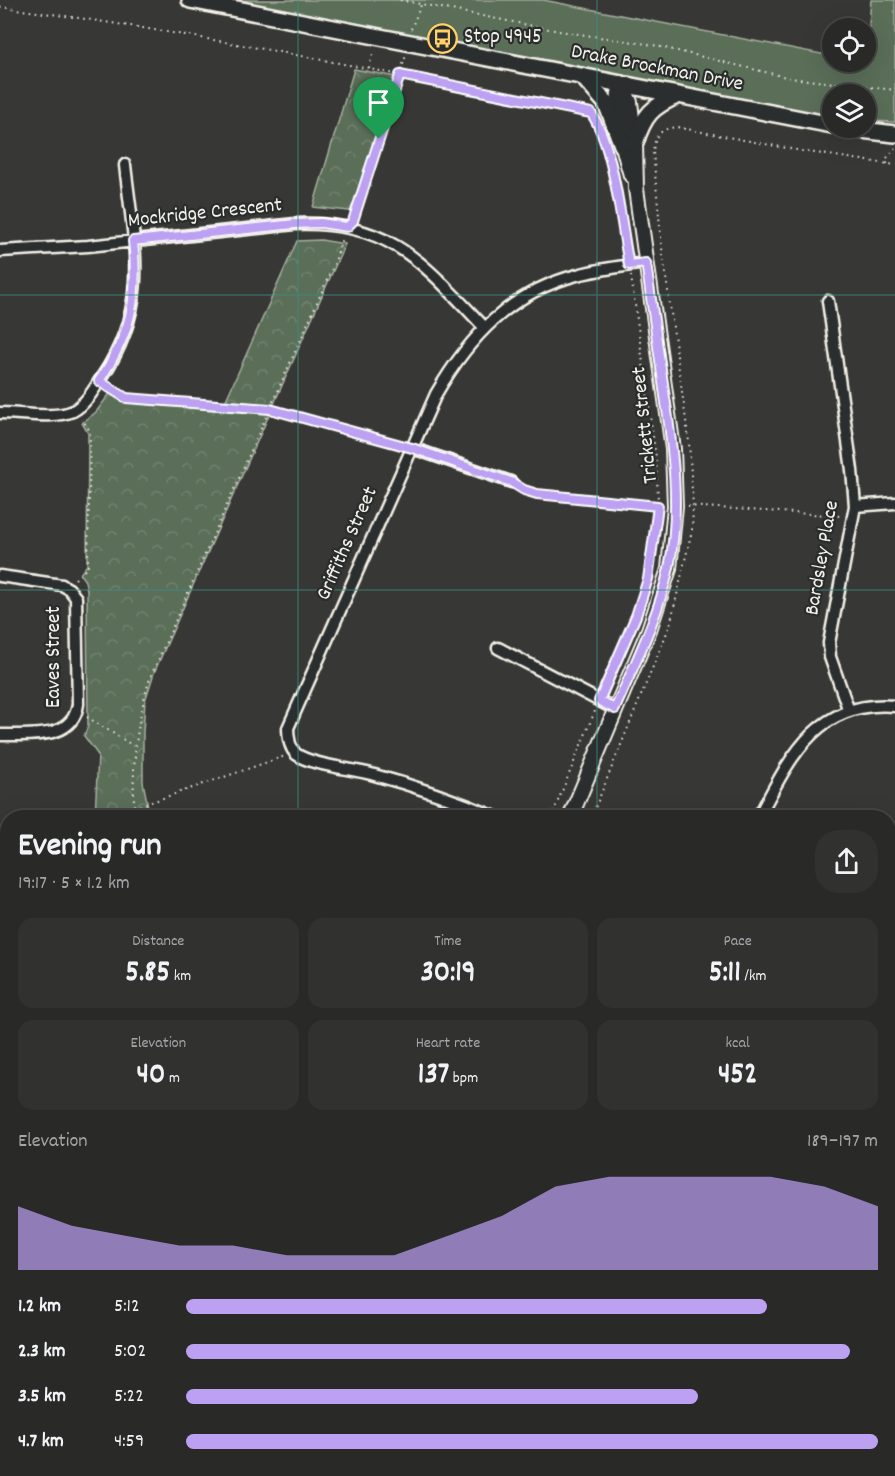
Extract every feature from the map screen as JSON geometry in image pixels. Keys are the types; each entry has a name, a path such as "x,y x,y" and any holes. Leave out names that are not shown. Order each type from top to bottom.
{"main road":[{"name":"Drake Brockman Drive","path":"190,0 409,35 582,76 822,123"},
{"path":"582,76 606,103 628,144 647,114 662,102 679,94"},
{"path":"876,132 895,134"}],"street":[{"name":"Trickett Street","path":"573,810 649,630 663,589 672,548 675,506 673,449 628,144 630,102 621,84"},
{"path":"0,413 57,414 74,410 82,405 122,343 130,321 135,290 133,241 125,165"},
{"name":"Mockridge Crescent","path":"0,251 55,249 295,224 321,223 347,227 384,239 413,256 485,328"},
{"name":"Griffiths Street","path":"295,753 288,737 290,722 436,394 462,352 485,328 514,304 550,284 576,275 646,263"},
{"name":"Bardsley Place","path":"828,301 852,470 854,511 829,644 830,657 849,711"},
{"path":"412,448 511,482"},
{"path":"854,511 895,503"},
{"name":"Eaves Street","path":"0,576 53,582 69,589 76,598 78,609 76,715 62,730 52,733 0,735"},
{"path":"498,648 615,709"},
{"path":"762,810 786,765 801,744 827,722 849,711 875,706 895,706"},
{"path":"295,753 309,760 431,791 478,810"}],"path":[{"path":"400,0 559,31 652,45 790,78 895,90"},
{"path":"295,753 134,808 135,747 141,708 150,678 335,262 343,234 353,221 400,75 409,35 421,5"},
{"path":"0,7 218,39 400,75 591,113 601,126"},
{"path":"369,69 373,51"},
{"path":"594,810 670,625 689,548 693,507 689,442 662,249 653,152 655,139 662,130 676,127 802,151 895,165"},
{"path":"887,164 887,158 894,151 895,134"},
{"path":"554,810 636,616 648,579 658,506 656,458 629,265 603,136"},
{"path":"99,381 126,398 270,409 412,448"},
{"path":"69,589 74,580 88,567 90,431 74,410"},
{"path":"511,482 524,490 537,494 658,506"},
{"path":"693,507 854,511"},
{"path":"76,715 84,718 86,716 135,747"}],"green space":[{"path":"190,0 543,0 822,54 822,72 876,72 876,18 870,18 871,0 895,0 895,122 876,121 876,84 822,84 822,115 679,95"},
{"path":"354,69 402,78 358,212 313,207"},
{"path":"321,240 345,244 154,673 145,701 143,732 143,782 149,810 95,810 98,755 84,736 88,726 87,590 80,574 87,565 88,433 82,423 96,412 114,388 126,396 225,402 297,241"}],"place":[{"name":"Stop 4945","path":"443,38"}],"route":[{"path":"400,75 591,113 601,126 629,265 646,263 673,449 675,506 669,569 649,630 615,709 599,701 636,616 648,579 658,506 537,494 524,490 511,482 412,448 270,409 126,398 99,381 115,357 130,321 136,273 133,241 295,224 321,223 347,227 353,221 379,139 400,75"}]}
